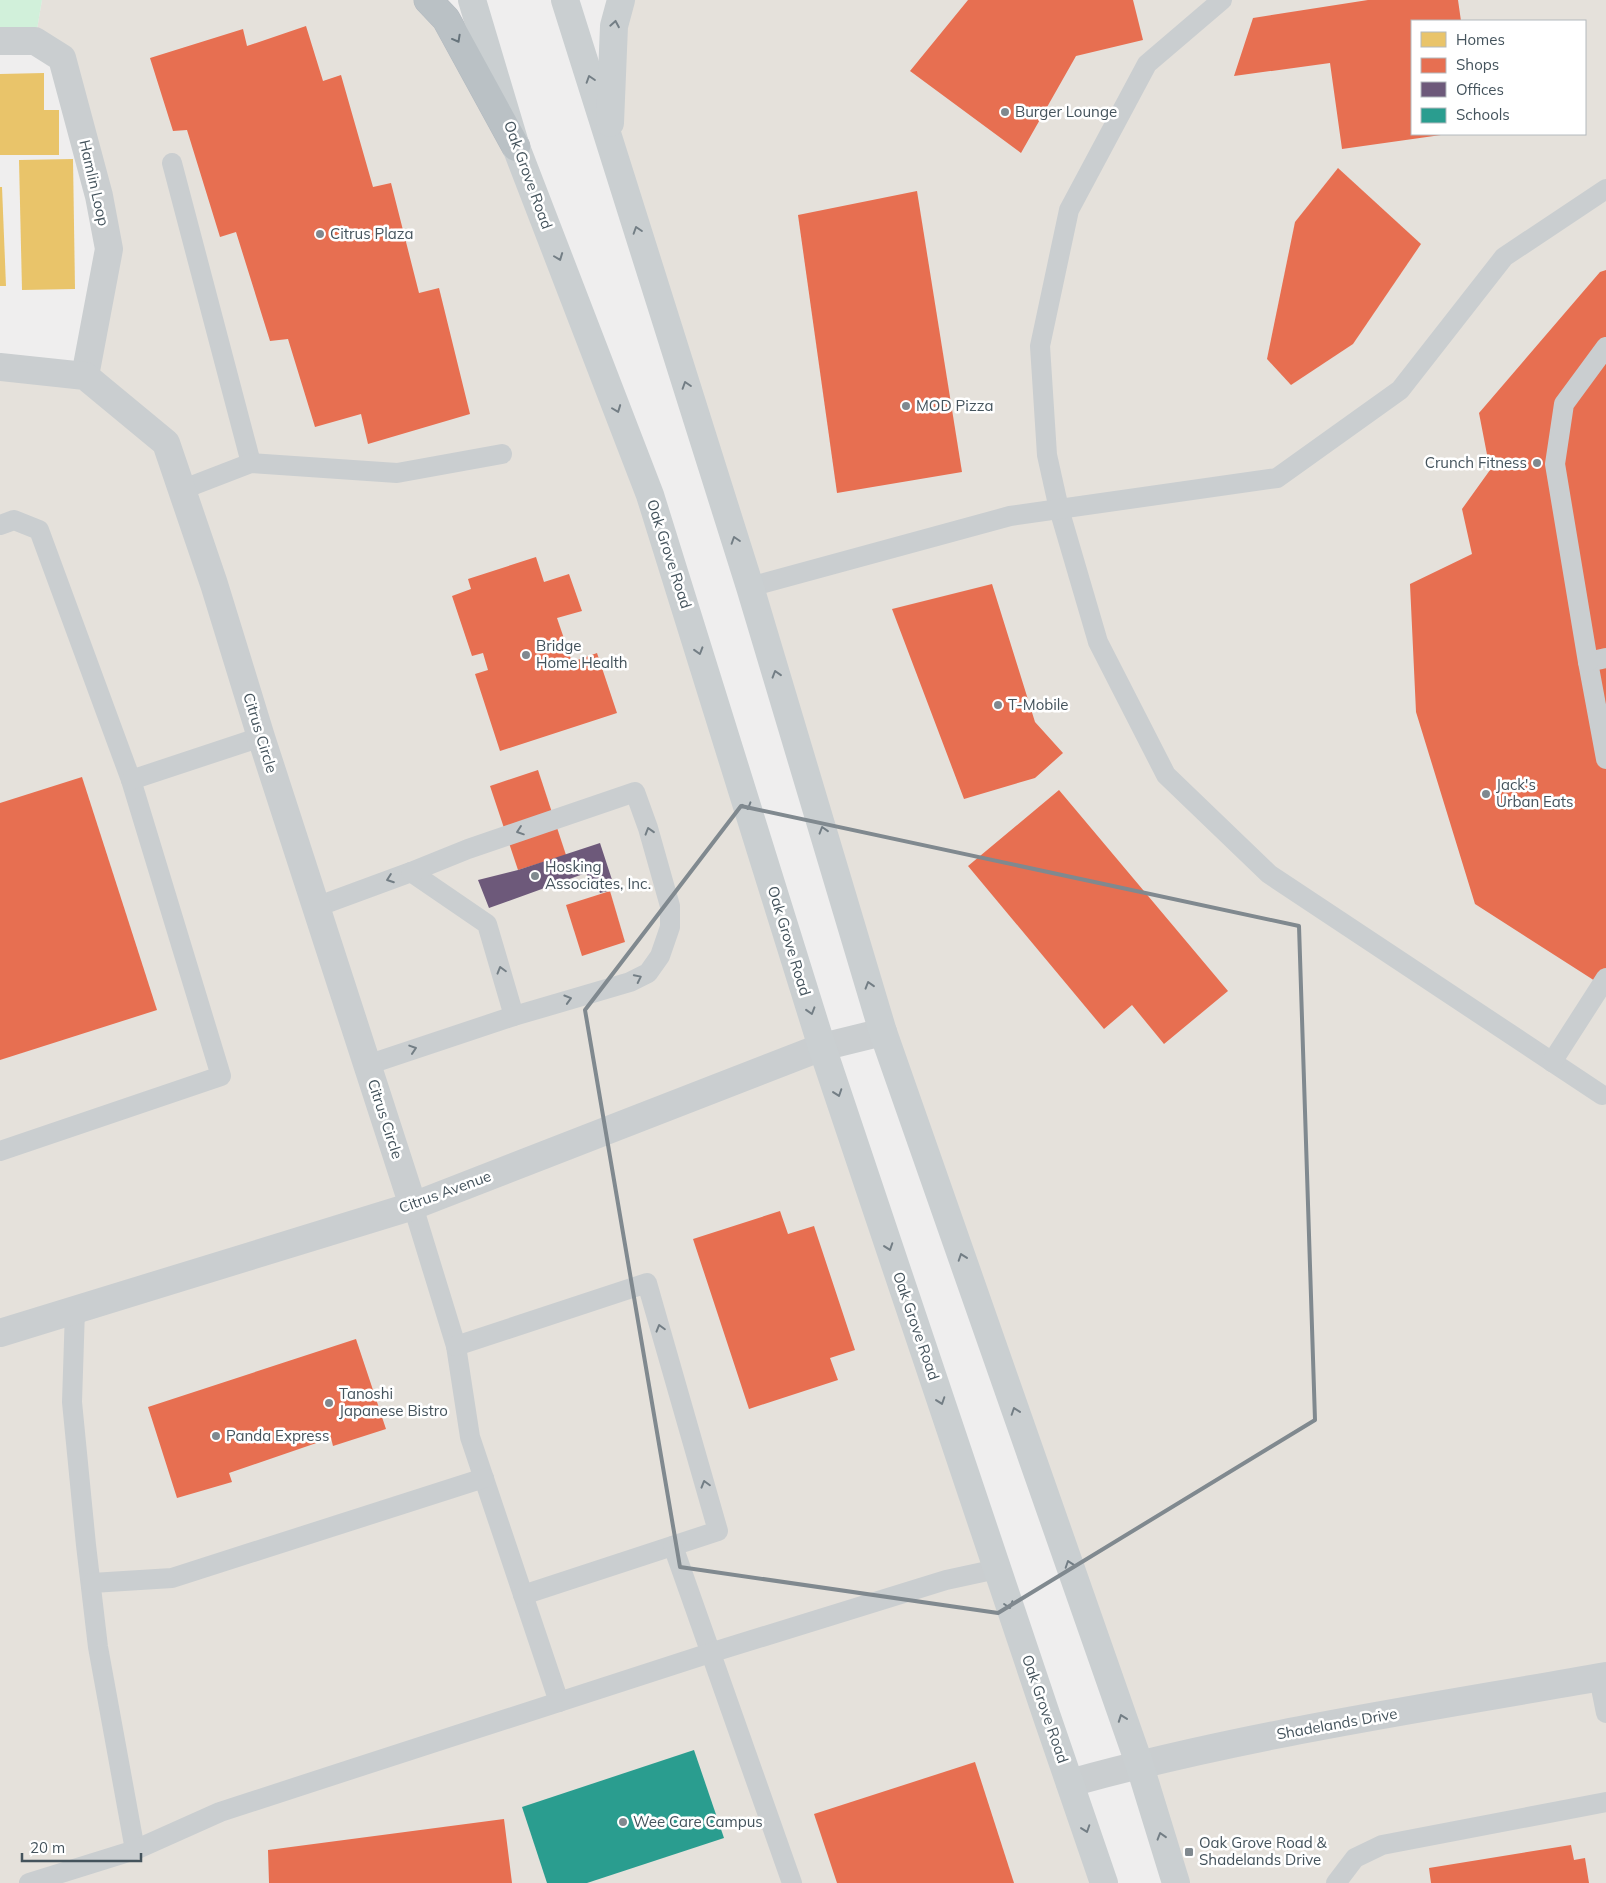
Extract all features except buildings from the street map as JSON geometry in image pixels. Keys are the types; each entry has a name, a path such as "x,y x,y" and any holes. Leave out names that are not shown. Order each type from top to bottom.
{"highway":[{"path":"428,0 446,19 516,147"}],"main road":[{"name":"Oak Grove Road","path":"472,0 516,147 650,495 822,1047 1104,1883"},
{"path":"565,0 750,586 883,1032 1139,1763 1176,1883"},
{"path":"610,142 614,26 621,0"}],"street":[{"name":"Hamlin Loop","path":"0,41 35,41 62,58 99,196 109,249 85,376"},
{"path":"0,367 85,376"},
{"name":"Citrus Circle","path":"85,376 166,443 214,584 261,737 413,1206"},
{"name":"Citrus Avenue","path":"0,1333 413,1206 822,1047 883,1032"},
{"name":"Shadelands Drive","path":"1070,1783 1139,1763 1215,1746 1602,1677"}],"lane":[{"path":"1222,0 1147,64 1069,210 1040,346 1047,455 1059,509 1098,642 1166,775 1269,874 1605,1097"},
{"path":"172,163 252,463"},
{"path":"750,586 1010,516 1278,478 1400,390 1504,258 1606,189"},
{"path":"1606,347 1564,404 1555,464 1597,660 1606,759"},
{"path":"181,490 252,463 397,473 502,454"},
{"path":"0,525 14,520 39,530 131,780 221,1076 0,1151"},
{"path":"131,780 261,737"},
{"path":"316,907 468,849 635,792 648,828 670,906 670,927 660,956 648,973 630,982 514,1016 367,1065"},
{"path":"411,872 487,924 514,1016"},
{"path":"1552,1062 1606,978"},
{"path":"413,1206 456,1346 470,1437 559,1702"},
{"path":"456,1346 647,1283 718,1531 523,1595"},
{"path":"75,1310 72,1402 85,1536 98,1646 135,1850"},
{"path":"92,1583 172,1578 484,1478"},
{"path":"673,1546 792,1883"},
{"path":"29,1883 135,1850 220,1812 710,1653 946,1580 997,1569"},
{"path":"1602,1677 1606,1713"},
{"path":"1336,1883 1355,1858 1382,1844 1606,1802"}],"highlighted area":[{"path":"741,806 1299,926 1315,1420 998,1613 680,1567 585,1010"}],"shaded area":[{"path":"42,0 428,0 446,19 650,495 1104,1883 0,1883 0,367 85,376 109,249 62,58 35,41"},
{"path":"621,0 1606,0 1606,1883 1175,1883 914,1118 610,142"}],"green space":[{"path":"0,0 42,0 35,41 0,41"}],"place":[{"name":"Burger Lounge","path":"1005,112"},
{"name":"Citrus Plaza","path":"320,234"},
{"name":"MOD Pizza","path":"906,406"},
{"name":"Crunch Fitness","path":"1537,463"},
{"name":"Bridge Home Health","path":"526,655"},
{"name":"T-Mobile","path":"998,705"},
{"name":"Jack's Urban Eats","path":"1486,794"},
{"name":"Hosking Associates, Inc.","path":"535,876"},
{"name":"Tanoshi Japanese Bistro","path":"329,1403"},
{"name":"Panda Express","path":"216,1436"},
{"name":"Wee Care Campus","path":"623,1822"},
{"name":"Oak Grove Road & Shadelands Drive","path":"1189,1852"}]}
